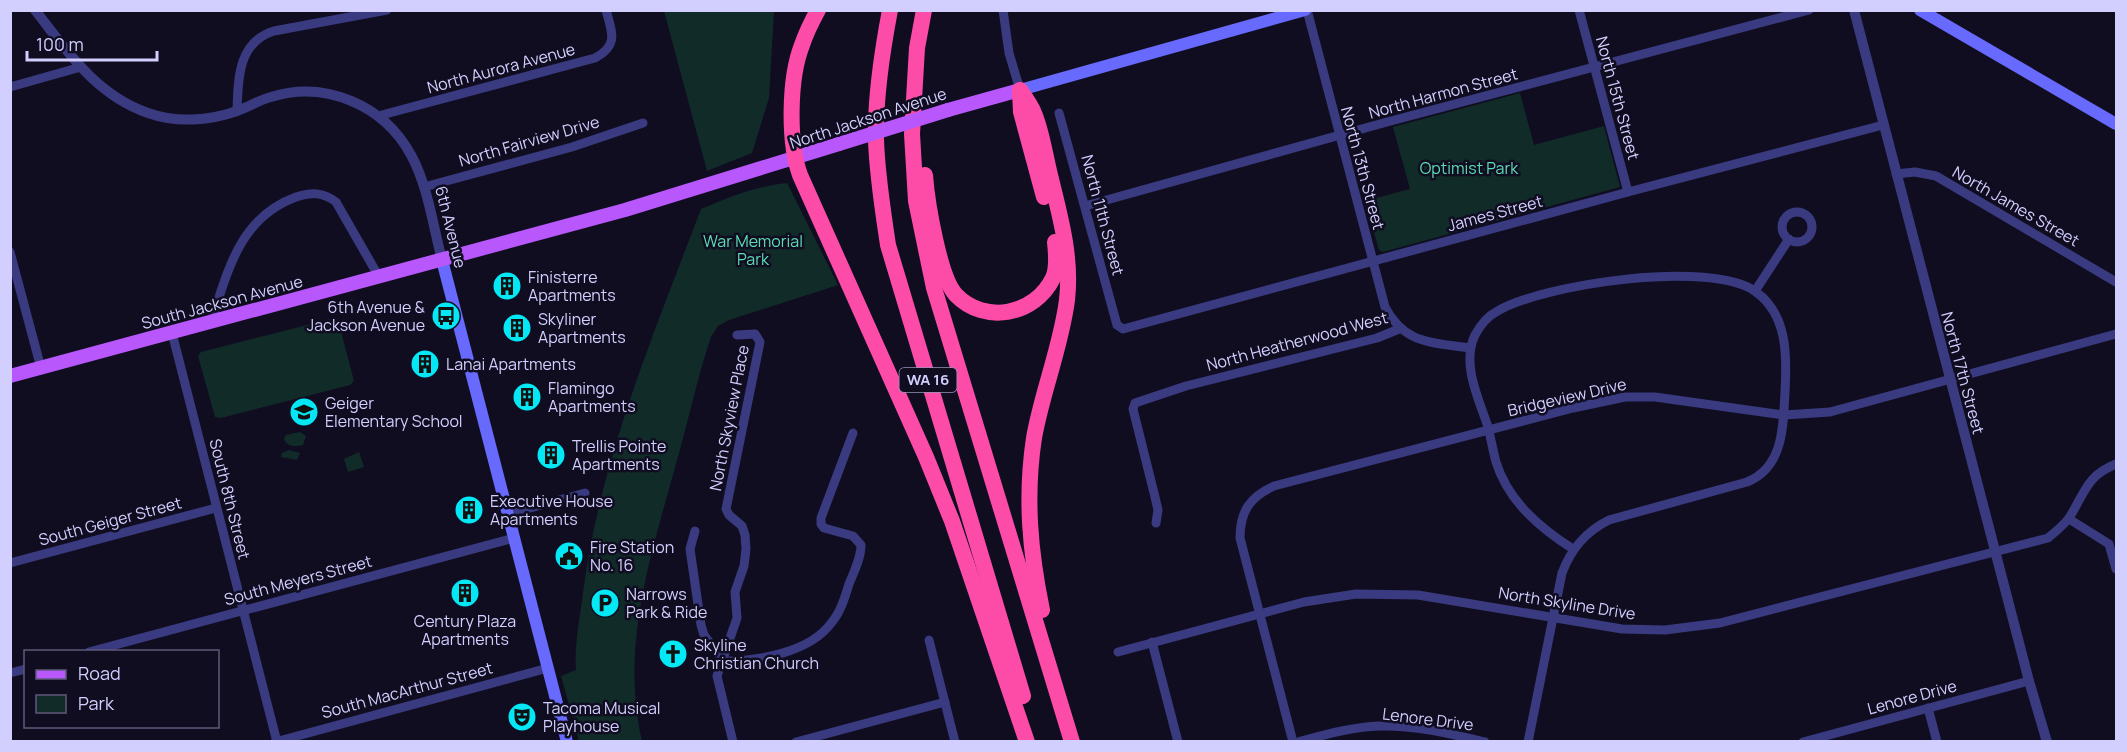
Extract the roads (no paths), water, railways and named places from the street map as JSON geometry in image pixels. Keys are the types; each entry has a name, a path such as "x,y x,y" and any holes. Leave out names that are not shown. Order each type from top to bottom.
{"highway":[{"path":"818,10 801,45 794,70 794,159 926,456 952,521 1027,741"},
{"name":"WA 16","path":"890,10 883,46 876,139 881,203 888,245 1036,741"},
{"name":"WA 16","path":"924,10 917,48 912,134 916,201 934,288 1072,741"},
{"path":"917,48 926,190 947,281 956,295 978,309 1005,314 1024,307 1042,296 1054,277 1057,257 1054,233 1021,112 1020,90"},
{"path":"1020,90 1034,112 1067,250 1067,301 1035,436 1028,508 1034,571 1062,708"}],"main road":[{"name":"North Jackson Avenue","path":"442,260 625,210 960,106 1306,10"},
{"path":"1920,10 2116,124"},
{"name":"South Jackson Avenue","path":"10,376 442,260"},
{"name":"6th Avenue","path":"442,260 567,741"}],"street":[{"name":"6th Avenue","path":"35,10 92,79 118,100 149,114 195,119 237,111 282,94 318,92 346,98 378,116 403,142 412,156 423,187 442,260"},
{"path":"237,111 238,80 244,57 258,39 274,32 387,10"},
{"name":"North Aurora Avenue","path":"378,116 595,58 609,49 612,44 606,10"},
{"path":"1004,10 1009,53 1020,90"},
{"name":"North 13th Street","path":"1306,10 1385,307 1400,329"},
{"name":"North 15th Street","path":"1580,10 1628,192"},
{"name":"North Harmon Street","path":"1085,206 1809,10"},
{"name":"North 17th Street","path":"1854,10 1949,381 2047,741"},
{"path":"10,87 81,67"},
{"name":"North 11th Street","path":"1059,113 1117,325"},
{"name":"North Fairview Drive","path":"423,187 572,147 642,123"},
{"name":"James Street","path":"1117,325 1122,329 1129,328 1883,125"},
{"name":"North James Street","path":"1896,174 1915,172 1936,176 2116,282"},
{"path":"211,322 229,267 242,240 265,214 301,195 322,194 336,201 379,277"},
{"path":"1755,291 1789,239"},
{"path":"10,252 14,283 41,368"},
{"path":"1528,741 1562,573 1573,549 1594,528 1615,518 1758,477 1777,453 1784,415 1786,368 1782,332 1770,306 1755,291 1744,285 1720,280 1671,276 1591,283 1526,300 1495,312 1478,329 1470,348 1471,372 1496,462 1511,494 1536,522 1573,549"},
{"name":"North Heatherwood West","path":"1156,523 1158,510 1132,409 1139,400 1385,336 1400,329 1416,339 1470,348"},
{"name":"South 8th Street","path":"172,333 276,741"},
{"name":"North Skyview Place","path":"733,741 717,676 737,618 735,589 744,566 746,549 743,529 726,508 760,342 754,333 737,335"},
{"name":"Bridgeview Drive","path":"1260,613 1240,538 1241,518 1255,496 1274,486 1591,404 1633,396 1689,401 1784,415 1837,411 2116,333"},
{"path":"695,531 691,555 701,625 704,635 723,661 743,661 800,646 824,632 838,613 860,556 861,545 853,537 826,529 820,521 853,433"},
{"name":"North Skyline Drive","path":"1118,652 1260,613 1323,598 1356,594 1390,593 1461,600 1603,627 1665,630 1741,619 2048,538 2069,519 2089,483 2108,467 2116,464"},
{"path":"508,514 585,493"},
{"name":"South Geiger Street","path":"10,563 216,508"},
{"path":"2069,519 2106,541 2112,552 2116,569"},
{"name":"South Meyers Street","path":"93,650 514,538"},
{"path":"1260,613 1296,741"},
{"path":"929,640 955,741"},
{"path":"1152,642 1178,741"},
{"name":"South MacArthur Street","path":"276,741 548,668"},
{"name":"Lenore Drive","path":"1803,741 2029,681"},
{"path":"796,741 945,702"},
{"path":"1928,708 1937,741"},
{"name":"Lenore Drive","path":"1296,741 1346,730 1379,726 1420,729 1485,741"}],"place":[{"name":"Finisterre Apartments","path":"507,286"},
{"name":"6th Avenue & Jackson Avenue","path":"446,316"},
{"name":"Skyliner Apartments","path":"517,328"},
{"name":"Lanai Apartments","path":"425,364"},
{"name":"Flamingo Apartments","path":"527,397"},
{"name":"Geiger Elementary School","path":"304,412"},
{"name":"Trellis Pointe Apartments","path":"551,455"},
{"name":"Executive House Apartments","path":"469,510"},
{"name":"Fire Station No. 16","path":"569,556"},
{"name":"Century Plaza Apartments","path":"465,593"},
{"name":"Narrows Park & Ride","path":"605,603"},
{"name":"Skyline Christian Church","path":"673,654"},
{"name":"Tacoma Musical Playhouse","path":"522,717"}],"park label":[{"name":"Optimist Park","path":"1469,168"},
{"name":"War Memorial Park","path":"753,250"}]}
